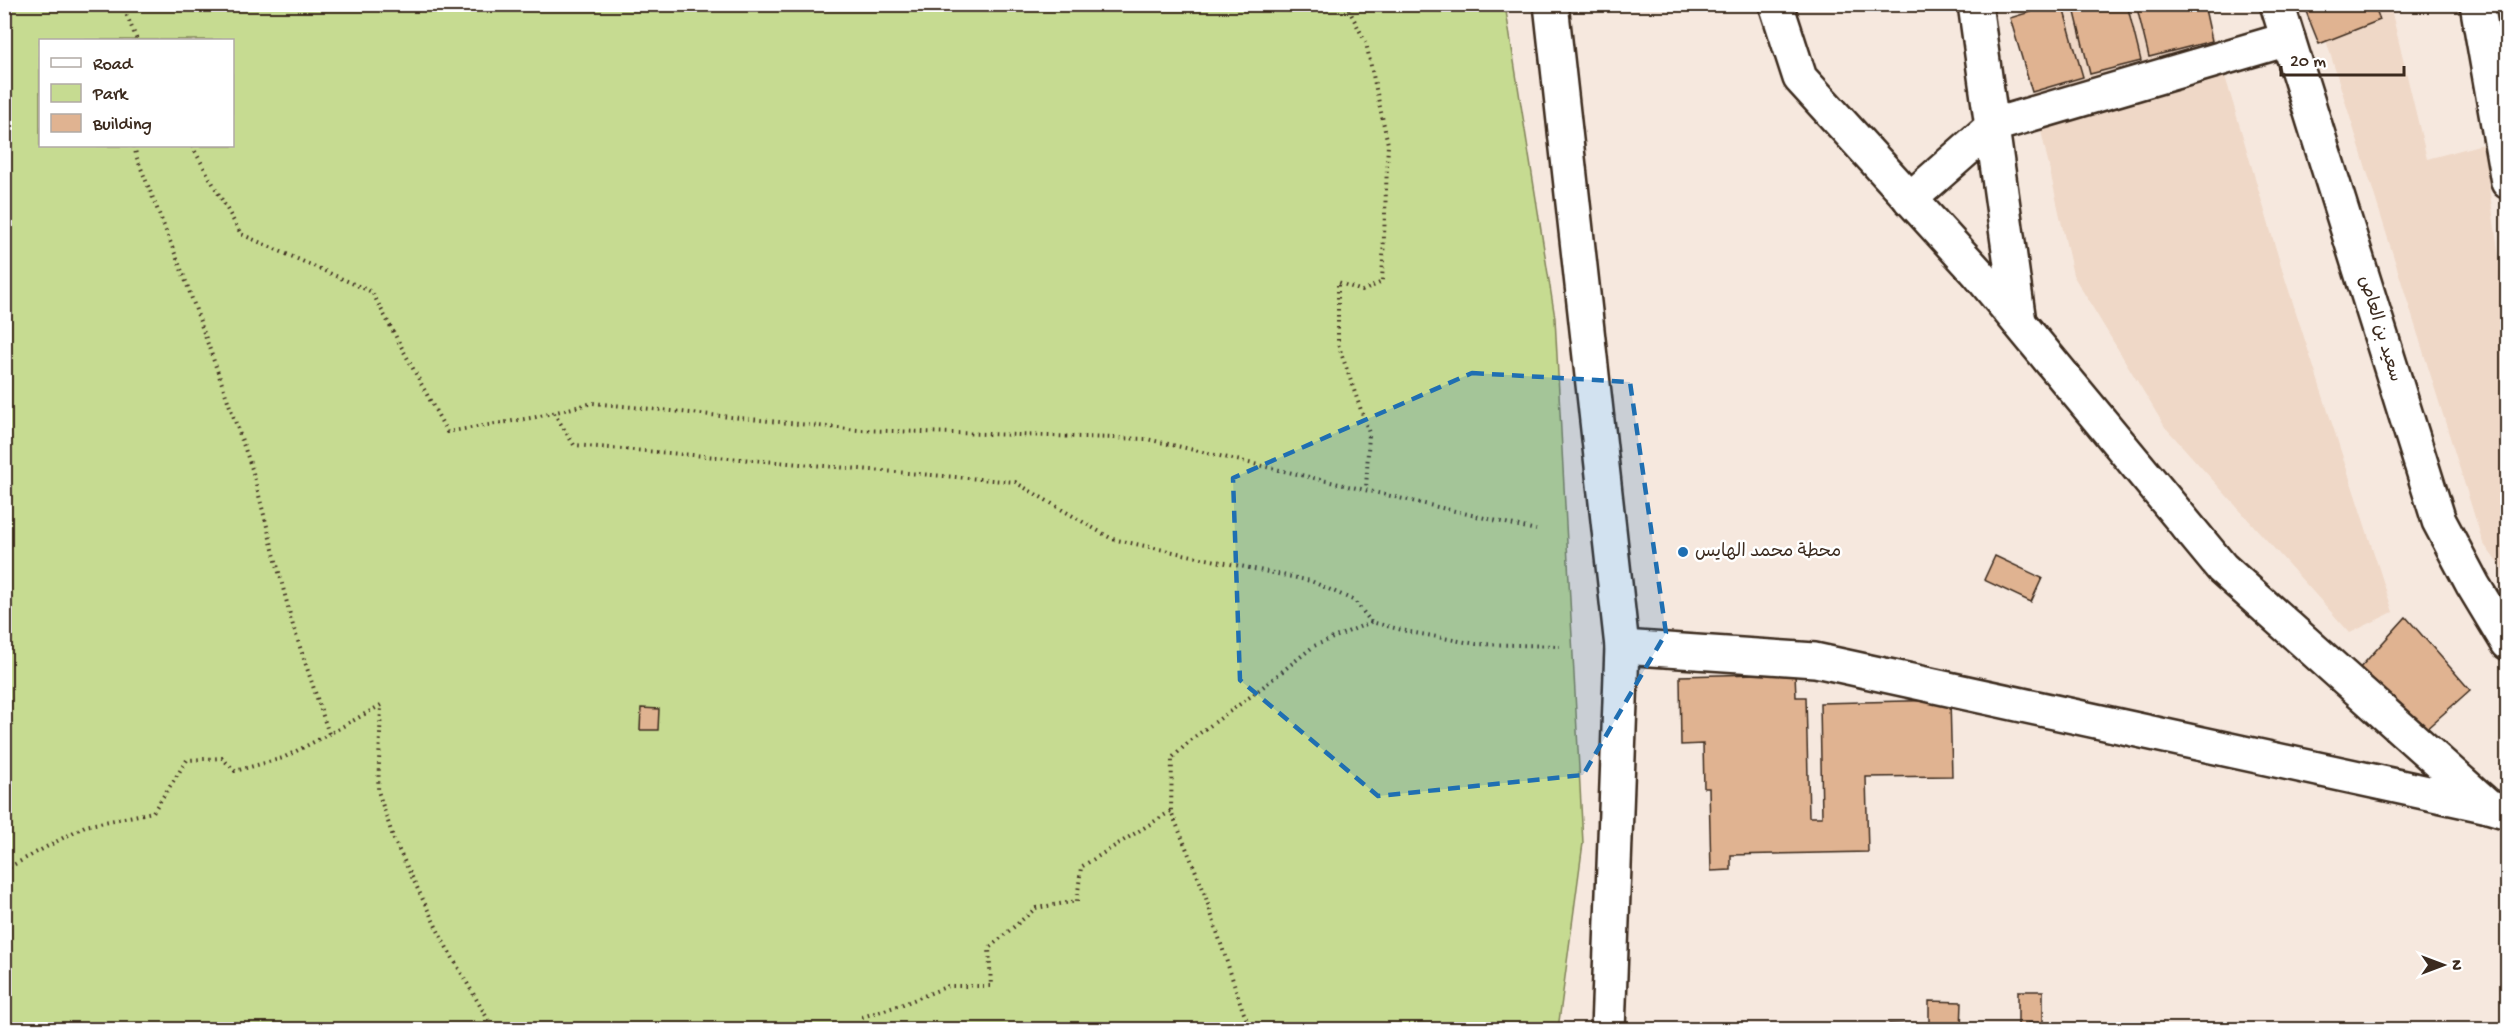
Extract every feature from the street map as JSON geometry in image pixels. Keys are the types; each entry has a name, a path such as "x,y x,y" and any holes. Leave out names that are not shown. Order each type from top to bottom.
{"street":[{"path":"1551,4 1622,647 1608,1029"},
{"path":"1776,4 1800,78 1978,273 2222,568 2498,809"},
{"path":"1976,4 2019,322"},
{"name":"سعيد بن العاص","path":"2277,4 2439,521 2473,585 2508,643"},
{"path":"2477,4 2508,182"},
{"path":"1910,199 1994,125 2288,39"},
{"path":"1622,647 1815,660 2498,809"}],"path":[{"path":"122,4 137,39"},
{"path":"1347,4 1366,43 1388,144 1382,282 1362,291 1338,282 1338,344 1369,433 1366,489"},
{"path":"134,147 185,279 252,469 293,626 329,734"},
{"path":"193,147 242,234 372,292 447,432 554,413 593,403 858,430 1147,439 1536,530"},
{"path":"554,413 574,445 1016,482 1112,539 1311,581 1355,601 1371,622"},
{"path":"1251,1029 1203,889 1171,811 1172,758 1193,738 1254,694 1314,646 1371,622 1476,644 1560,646"},
{"path":"4,870 85,826 153,812 187,760 222,758 235,771 283,758 381,705 378,791 394,840 443,941 494,1029"},
{"path":"862,1017 901,1005 948,986 991,986 989,948 1036,908 1077,901 1081,867 1171,811"}],"highlighted area":[{"path":"1472,373 1630,382 1666,633 1583,775 1378,796 1240,680 1233,478"}],"shaded area":[{"path":"2017,5 2204,5 2281,266 2393,612 2350,633 2165,427 2073,275 2032,90"},
{"path":"2315,5 2390,5 2427,159 2483,144 2508,320 2507,576 2483,543"}],"green space":[{"path":"5,5 1505,5 1555,318 1583,843 1558,1029 5,1030"}],"building":[{"path":"2025,4 2041,4 2026,9"},
{"path":"2062,4 2083,77 2032,92 2010,18"},
{"path":"2073,4 2127,4 2141,61 2090,74"},
{"path":"2136,4 2204,4 2212,41 2149,57"},
{"path":"2303,4 2374,4 2380,20 2319,44"},
{"path":"2394,4 2461,4 2461,5 2394,10"},
{"path":"1995,556 2042,578 2031,602 1984,580"},
{"path":"2406,617 2470,690 2424,731 2358,670"},
{"path":"1795,673 1796,697 1806,697 1809,817 1822,817 1820,703 1950,700 1952,776 1866,777 1868,852 1731,855 1731,870 1711,871 1709,788 1704,788 1703,744 1681,745 1680,676"},
{"path":"641,708 659,709 658,730 640,730"},
{"path":"2018,991 2043,991 2043,1023 2029,1023 2029,1030 2018,1030"},
{"path":"1929,1001 1962,1002 1961,1030 1889,1030 1889,1024 1929,1025"}],"place":[{"name":"محطة محمد الهايس","path":"1683,552"}]}
